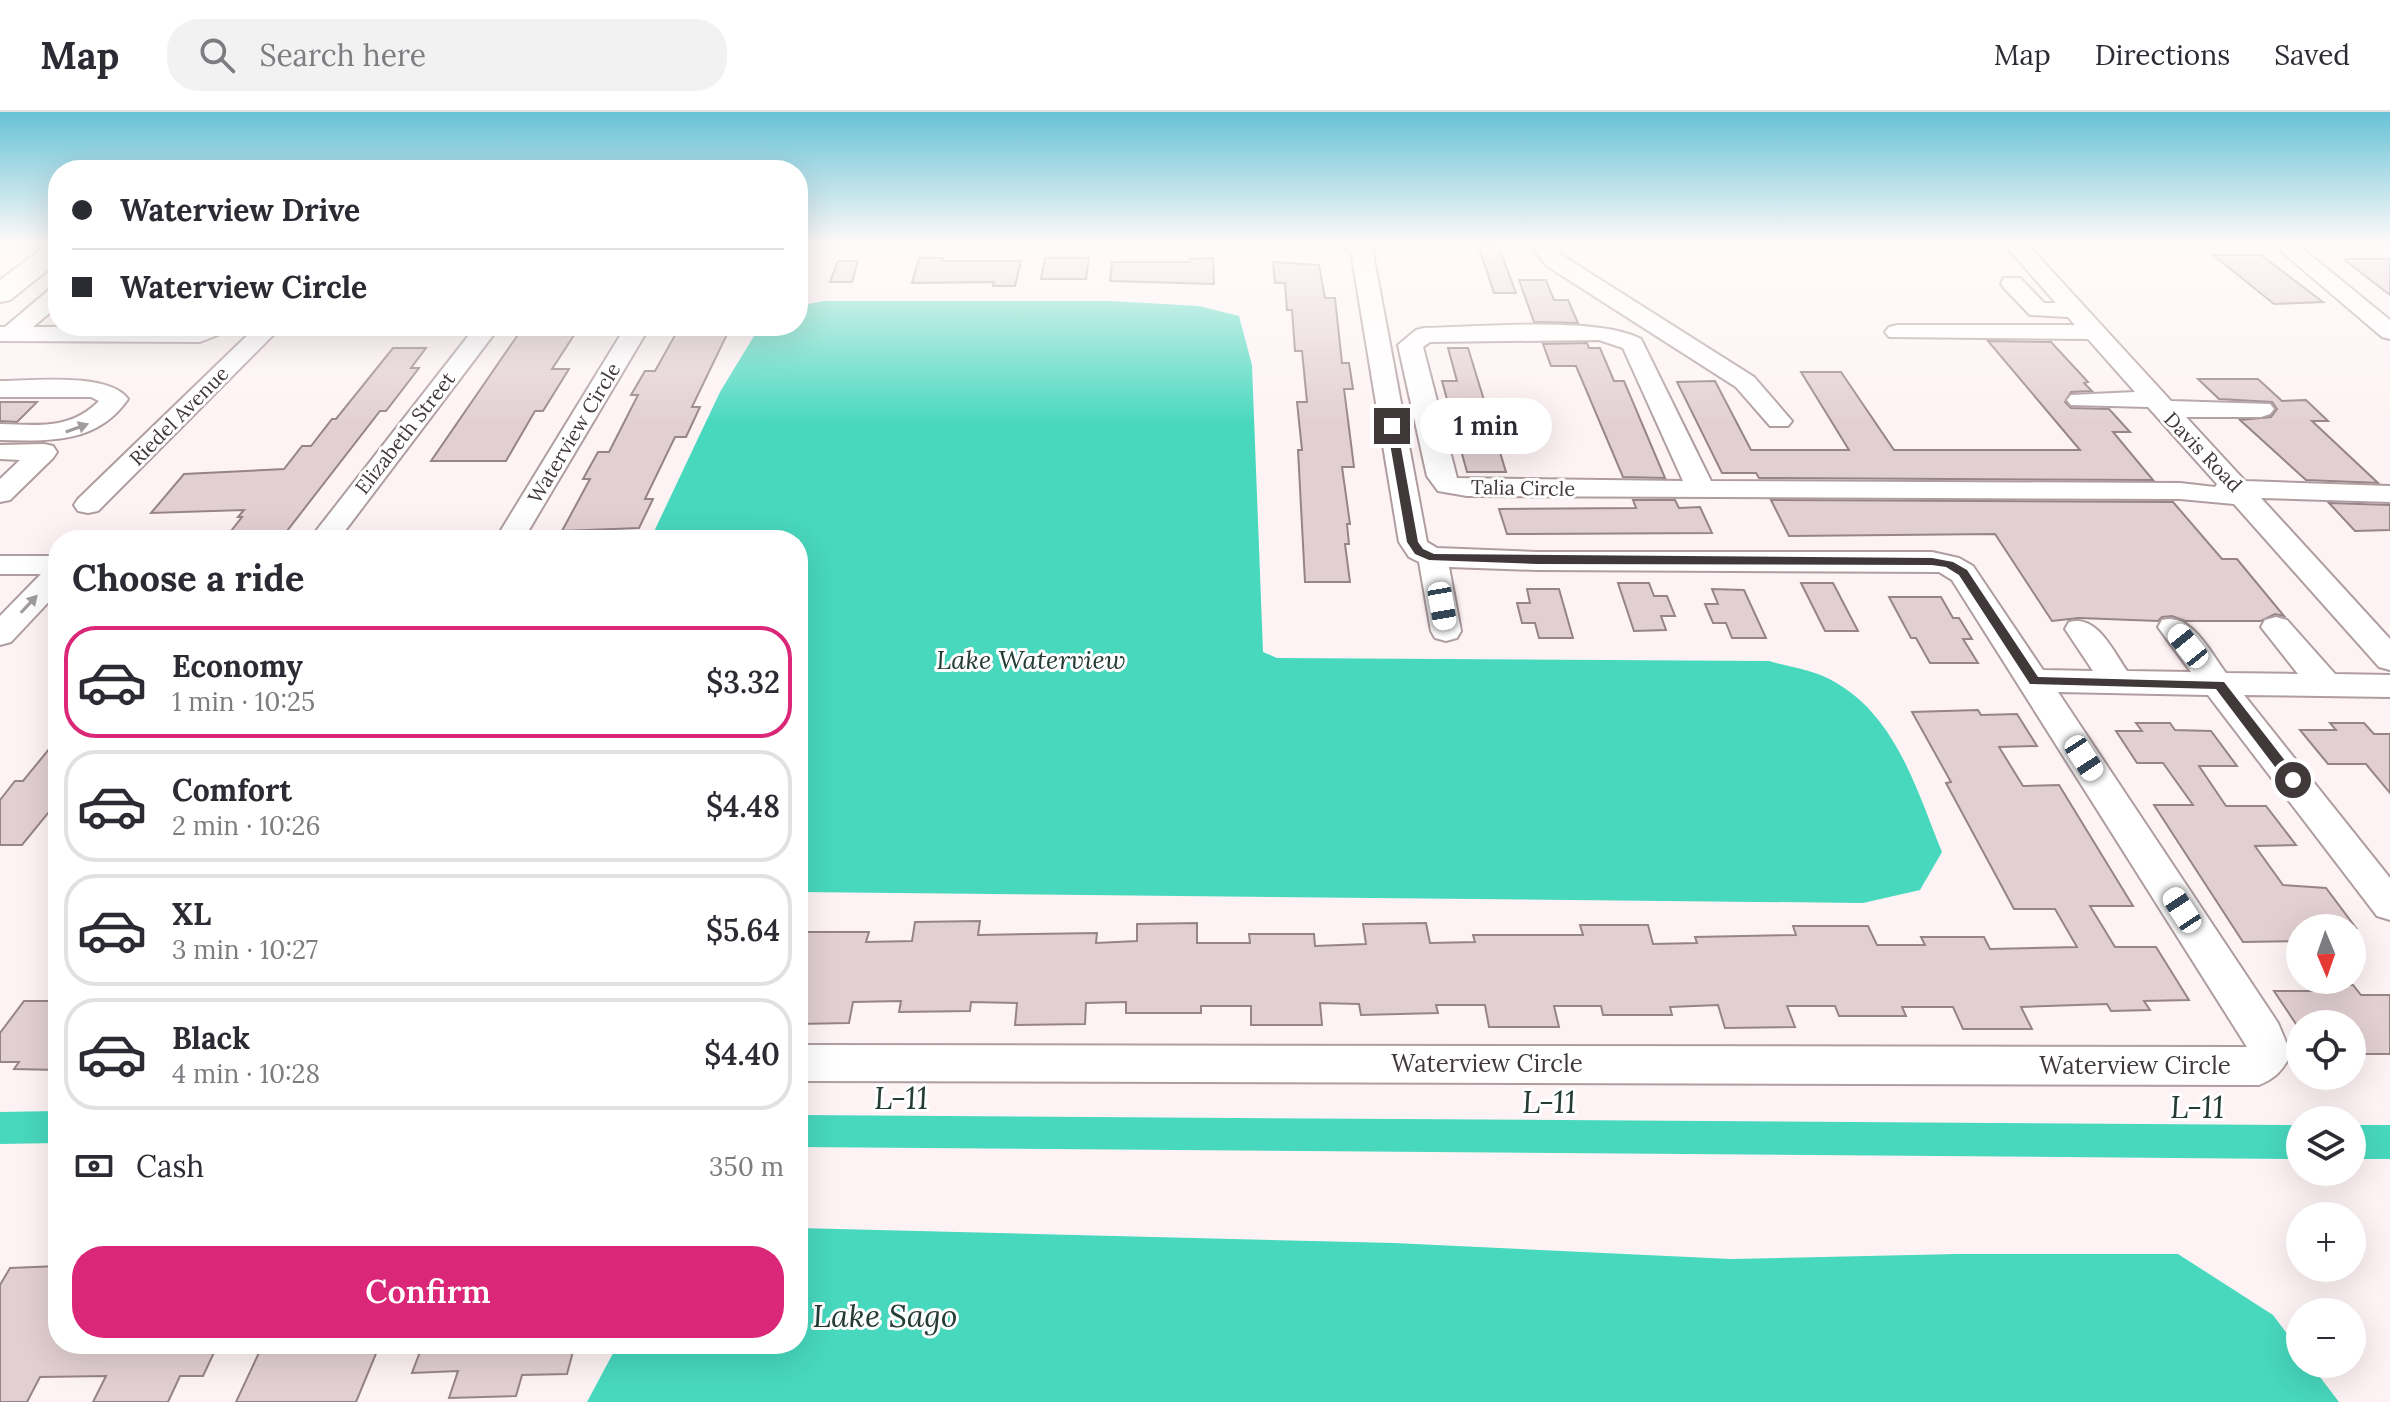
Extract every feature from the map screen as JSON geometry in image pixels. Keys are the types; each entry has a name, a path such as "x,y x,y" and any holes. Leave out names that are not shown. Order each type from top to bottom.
{"street":[{"path":"5,334 43,305"},
{"path":"1371,305 1413,542 1419,551 1433,557 1446,631"},
{"path":"1624,305 1745,382 1779,421"},
{"path":"2033,305 2038,310 2075,310"},
{"name":"Davis Road","path":"2071,305 2387,651"},
{"path":"2358,305 2390,332"},
{"path":"1897,332 2095,332"},
{"name":"Talia Circle","path":"1701,489 1633,344 1620,337 1599,333 1424,335 1410,345 1441,476 1448,485 1467,488 1701,489 2180,491 2229,497 2241,491 2390,494"},
{"path":"5,334 48,334"},
{"name":"Riedel Avenue","path":"88,505 260,336"},
{"name":"Elizabeth Street","path":"331,530 480,336"},
{"name":"Waterview Circle","path":"515,530 632,336"},
{"path":"0,371 115,370 96,389"},
{"path":"0,389 96,389 115,399 97,420 68,433 0,432"},
{"path":"2080,400 2261,409"},
{"path":"0,452 44,452 0,494"},
{"name":"Waterview Circle","path":"808,1063 2259,1066 2270,1054 2264,1036 1963,573 1949,565 1932,561 1537,561 1433,557"},
{"path":"0,565 48,565"},
{"path":"0,635 48,585"},
{"path":"2173,627 2390,905"},
{"path":"2276,627 2326,685"},
{"path":"2080,629 2119,683"},
{"path":"2034,681 2390,686"}],"water":[{"name":"Lake Waterview","path":"808,305 1185,305 1239,316 1252,365 1263,652 1277,658 1769,661 1810,671 1847,690 1885,728 1911,776 1942,852 1920,890 1863,903 808,892 808,530 655,530 720,392 754,336 808,336"},
{"name":"Lake Sago","path":"808,1228 1394,1243 1731,1259 1956,1254 2178,1254 2273,1315 2286,1332 2286,1378 2321,1378 2339,1402 587,1402 613,1354 808,1354"}],"building":[{"path":"1287,305 1336,305 1342,363 1349,363 1353,389 1344,389 1354,467 1342,467 1350,524 1347,524 1349,544 1345,544 1350,582 1305,582 1298,450 1302,450 1297,402 1307,402 1302,351 1295,351 1292,310 1287,310"},
{"path":"1528,305 1570,305 1578,323 1534,322"},
{"path":"517,336 573,336 552,369 569,369 543,411 535,411 506,461 431,461"},
{"path":"675,336 726,336 692,407 700,407 686,437 675,437 645,499 653,499 639,528 563,530 590,479 583,479 598,452 609,452 638,395 631,395 645,371 655,371"},
{"path":"1988,341 2051,342 2088,382 2084,383 2092,391 2071,392 2065,402 2071,408 2109,409 2130,432 2113,432 2153,480 1759,478 1756,473 1722,473 1677,382 1715,381 1751,450 1849,450 1801,372 1841,372 1894,450 2080,450"},
{"path":"1587,343 1589,348 1600,348 1614,381 1624,381 1665,478 1623,477 1576,366 1551,366 1543,344"},
{"path":"393,348 426,348 411,368 419,368 386,411 380,411 288,530 232,530 244,510 151,513 184,474 284,469 302,446 311,446 332,419 336,419"},
{"path":"1448,348 1468,348 1506,472 1467,472 1442,381 1457,381"},
{"path":"2198,379 2258,379 2282,401 2306,400 2328,421 2312,421 2378,483 2306,480 2240,420 2271,417 2277,409 2272,402 2219,399"},
{"path":"0,402 37,402 17,422 0,421"},
{"path":"1633,500 1675,500 1679,508 1700,507 1712,533 1507,534 1499,509 1636,508"},
{"path":"1771,500 2173,502 2222,559 2237,559 2284,616 2275,614 2261,621 2185,621 2172,616 2162,617 2158,621 2079,618 2052,621 1995,534 1789,536"},
{"path":"2329,503 2390,505 2390,530 2355,531"},
{"path":"1618,583 1649,583 1654,596 1667,596 1675,616 1661,616 1666,630 1634,631"},
{"path":"1801,583 1833,583 1858,631 1825,631"},
{"path":"1527,589 1559,589 1573,638 1539,638 1535,623 1522,623 1517,603 1530,603"},
{"path":"1712,589 1744,590 1766,638 1732,638 1726,623 1713,623 1705,604 1718,604"},
{"path":"1889,597 1941,597 1953,618 1959,618 1972,639 1963,639 1978,663 1930,663 1916,638 1911,638"},
{"path":"1978,710 1981,715 2017,714 2037,746 1999,747 2023,786 2059,785 2133,906 2090,906 2115,947 2156,947 2189,1000 2144,1001 2150,1010 2111,1011 2107,1004 2021,1007 2032,1029 1963,1029 1953,1007 1902,1007 1906,1016 1839,1016 1835,1006 1787,1006 1795,1027 1725,1028 1718,1005 1670,1007 1672,1015 1603,1015 1601,1006 1554,1006 1559,1027 1489,1027 1485,1005 1436,1005 1438,1013 1361,1015 1359,1004 1320,1003 1322,1025 1251,1025 1251,1006 1201,1006 1201,1013 1126,1013 1126,1002 1086,1003 1085,1024 1015,1025 1017,1003 971,1002 970,1011 899,1012 901,1001 853,1002 849,1023 808,1024 808,932 869,932 866,942 912,941 915,922 980,921 978,935 1097,933 1096,943 1137,941 1137,924 1197,923 1197,943 1250,943 1249,934 1314,934 1315,946 1366,944 1363,924 1426,923 1430,943 1475,942 1473,935 1583,935 1580,925 1648,925 1653,944 1697,943 1695,937 1796,935 1793,926 1868,926 1877,945 1925,945 1921,937 1984,937 1990,949 2077,947 2055,909 2014,909 1946,783 1951,782 1912,712"},
{"path":"2136,723 2170,723 2175,730 2211,731 2237,766 2199,766 2226,806 2266,806 2296,845 2255,846 2283,885 2326,888 2346,914 2286,914 2286,941 2243,942 2154,805 2193,805 2163,763 2137,763 2116,731 2142,731"},
{"path":"2330,723 2364,723 2374,734 2390,734 2390,793 2366,764 2328,764 2300,730 2336,730"},
{"path":"48,750 48,813 22,845 0,845 0,800 15,781 23,781"},
{"path":"2274,991 2286,991 2286,994 2390,995 2390,1054 2366,1054 2366,1010 2287,1010"},
{"path":"24,1001 48,1001 48,1070 14,1069 19,1062 0,1062 0,1033"},
{"path":"48,1266 48,1354 213,1354 203,1376 180,1376 168,1402 93,1402 106,1376 40,1377 27,1402 0,1402 0,1285 10,1268"},
{"path":"258,1354 376,1354 356,1402 236,1402"},
{"path":"419,1354 572,1354 567,1374 522,1375 516,1396 449,1398 458,1371 412,1373"}],"waterway":[{"name":"L-11","path":"0,1128 48,1127"},
{"name":"L-11","path":"808,1131 2286,1142"},
{"name":"L-11","path":"2366,1142 2390,1142"}],"route":[{"path":"1392,426 1413,542 1419,551 1433,557 1537,561 1932,561 1949,565 1963,573 2034,681 2219,685 2293,780"}]}
